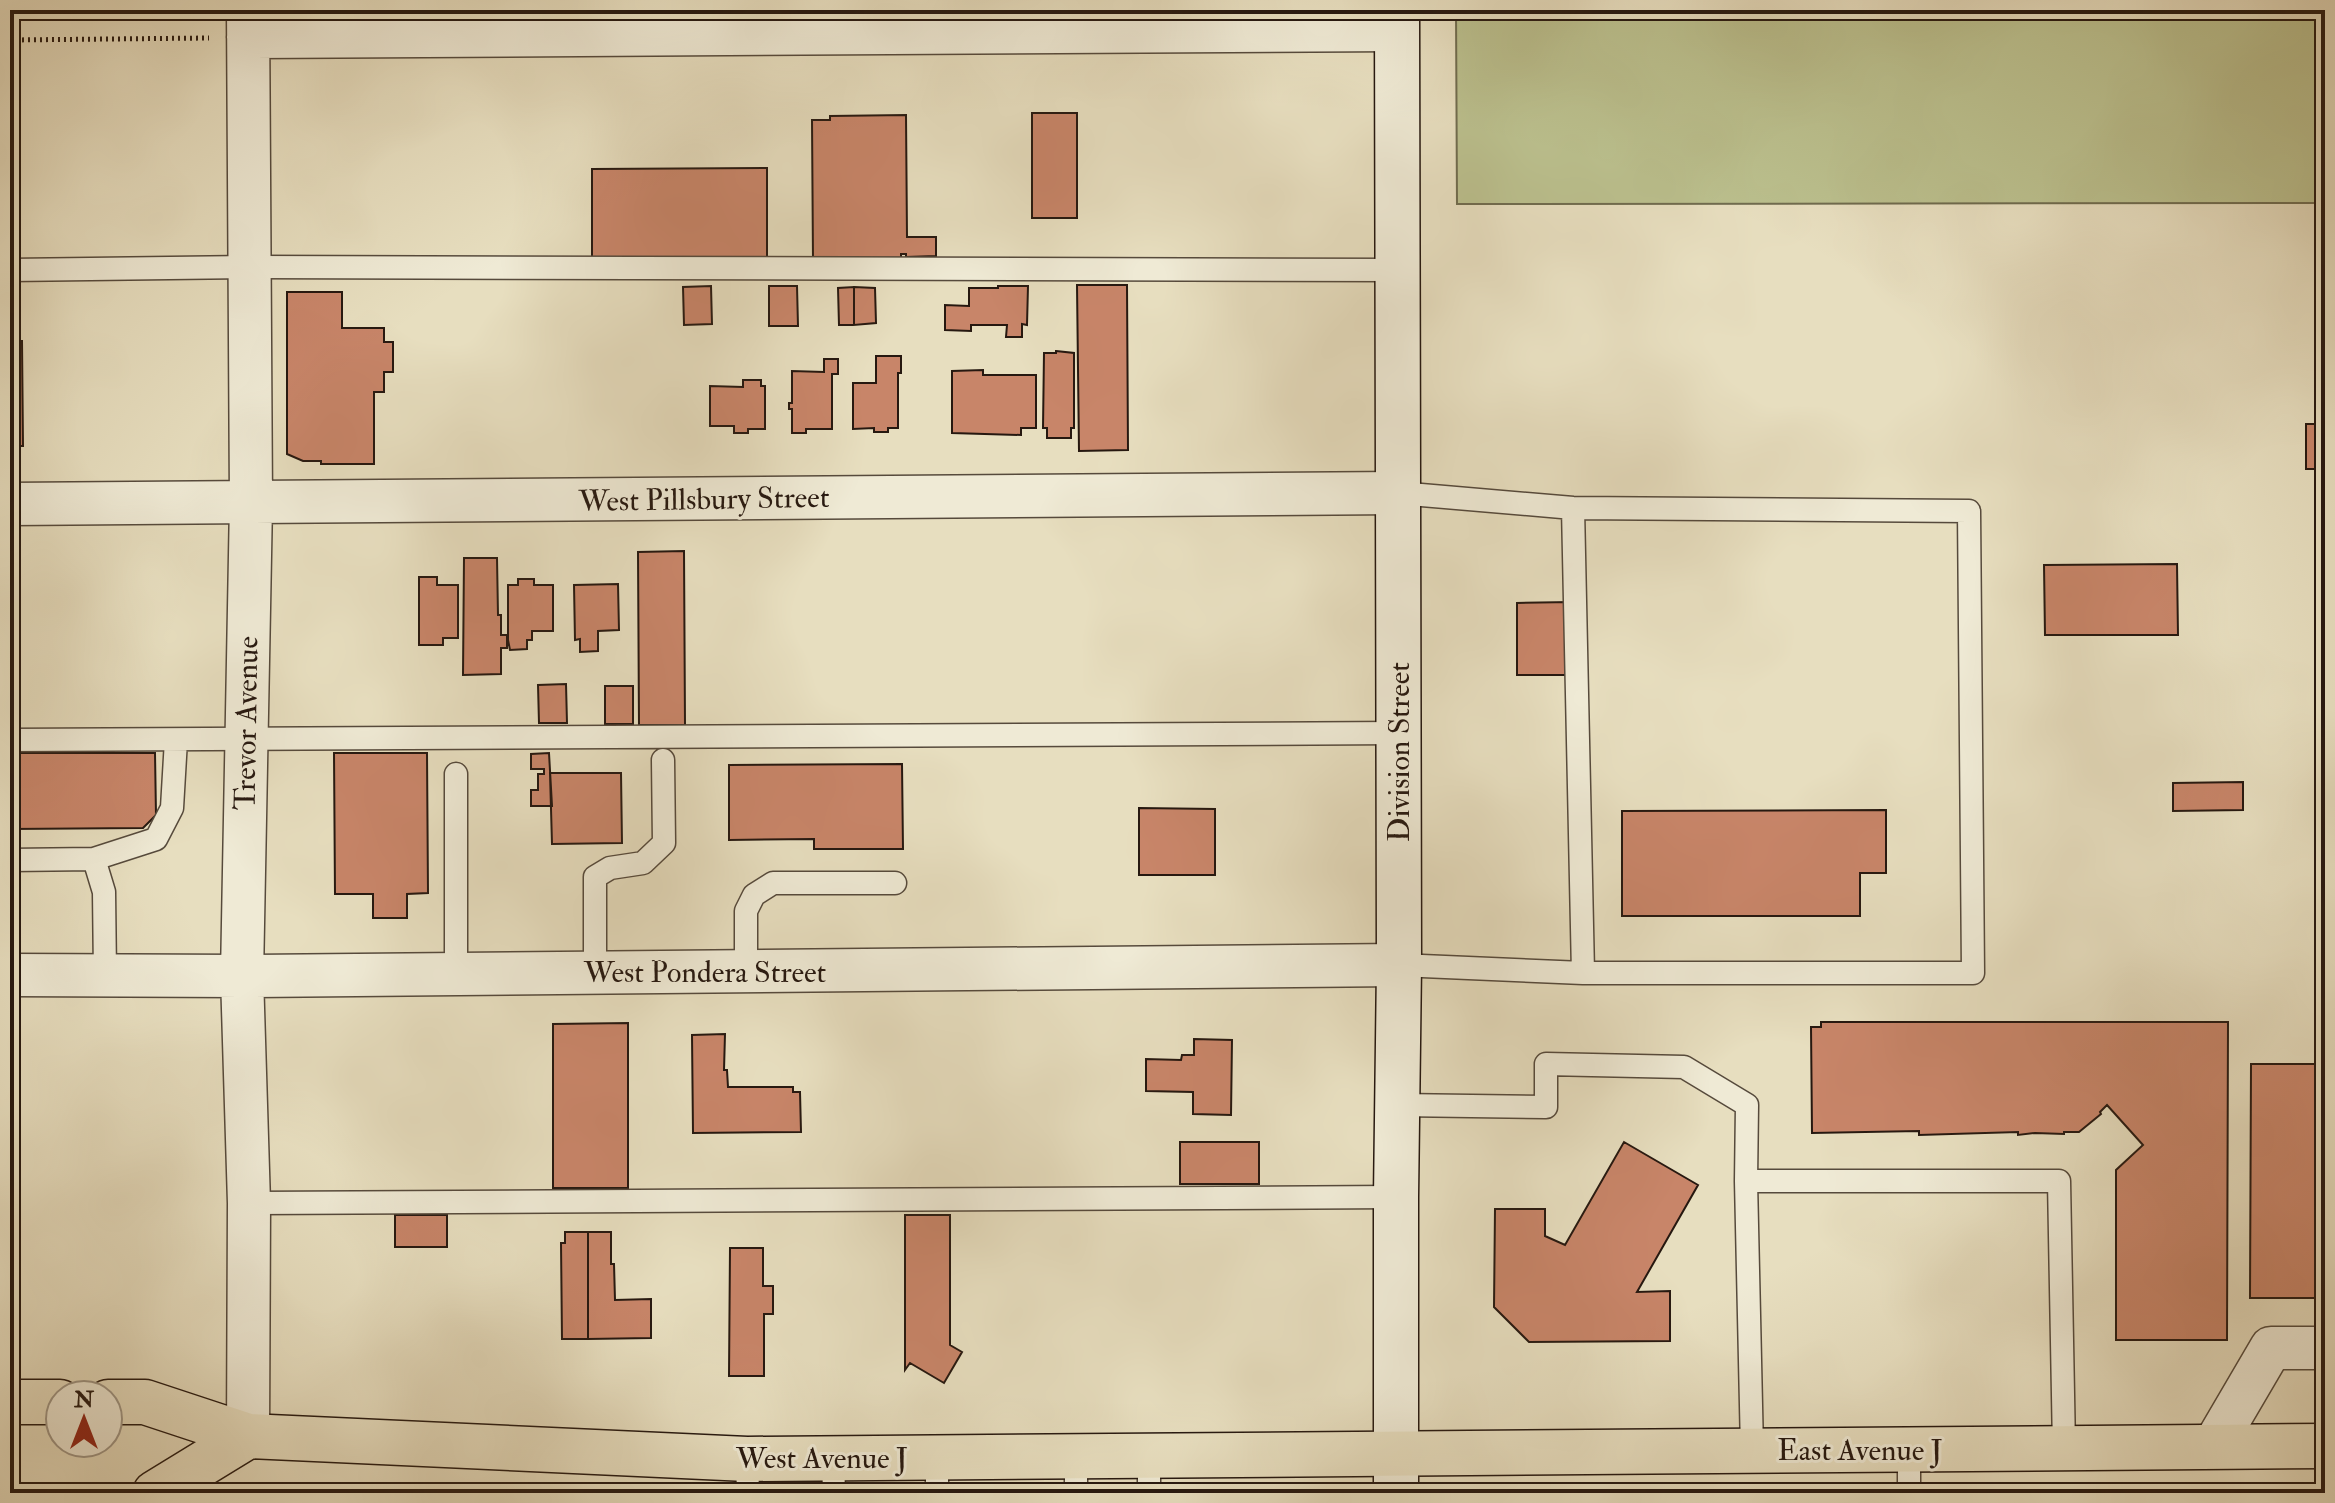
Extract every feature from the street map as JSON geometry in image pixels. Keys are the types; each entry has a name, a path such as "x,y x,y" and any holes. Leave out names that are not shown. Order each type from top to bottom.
{"main road":[{"name":"Division Street","path":"1396,1473 1399,965 1397,20"},
{"path":"10,1402 44,1402"},
{"name":"West Avenue J","path":"124,1402 145,1402 248,1436 748,1476 1396,1473"},
{"path":"155,1493 248,1436"},
{"name":"East Avenue J","path":"1396,1473 1752,1450 2325,1446"}],"street":[{"path":"248,24 1397,20"},
{"name":"Trevor Avenue","path":"248,24 251,503 242,976 249,1203 248,1436"},
{"name":"West Pillsbury Street","path":"10,504 1398,493"},
{"name":"West Pondera Street","path":"10,975 242,976 1399,965"},
{"path":"2213,1447 2271,1348 2325,1348"}],"lane":[{"path":"10,270 249,267 1398,270"},
{"path":"1398,493 1573,508 1969,511 1973,973 1583,973 1399,965"},
{"path":"1573,508 1583,973"},
{"path":"10,740 1399,733"},
{"path":"10,860 94,859 156,839 172,808 176,740"},
{"path":"595,972 595,877 610,868 643,863 664,843 663,760"},
{"path":"456,774 456,974"},
{"path":"94,859 104,892 105,975"},
{"path":"746,971 746,911 754,895 773,883 895,883"},
{"path":"1398,1105 1546,1107 1546,1064 1684,1067 1747,1105 1752,1450"},
{"path":"1746,1181 2059,1181 2064,1448"},
{"path":"249,1203 1396,1197"},
{"path":"1909,1449 1909,1493"}],"path":[{"path":"10,40 248,24"}],"green space":[{"path":"1456,10 2325,10 2325,203 1457,204"}],"building":[{"path":"1032,113 1077,113 1077,218 1032,218"},
{"path":"906,115 907,237 936,237 936,256 906,257 906,254 901,254 901,260 813,260 812,120 830,120 830,116"},
{"path":"767,168 767,261 592,261 592,169"},
{"path":"1077,285 1127,285 1128,450 1079,451"},
{"path":"711,286 712,324 684,325 683,287"},
{"path":"769,286 797,286 798,326 769,326"},
{"path":"1028,286 1027,325 1022,324 1022,337 1006,337 1007,325 971,325 971,331 945,330 945,305 969,306 969,288"},
{"path":"854,287 875,288 876,323 854,325"},
{"path":"854,287 854,325 839,325 838,288"},
{"path":"287,292 342,292 342,328 384,328 384,342 393,342 393,372 384,372 384,392 374,392 374,464 321,464 321,461 303,461 287,454"},
{"path":"10,341 22,341 23,446 10,446"},
{"path":"1044,353 1074,353 1074,428 1071,428 1071,438 1047,438 1047,428 1043,428"},
{"path":"876,356 901,356 898,428 888,428 888,432 874,432 874,428 853,429 853,383 876,383"},
{"path":"824,359 838,359 838,374 832,374 832,429 806,429 806,433 792,433 789,403 792,403 792,371 824,372"},
{"path":"983,370 983,375 1036,375 1036,428 1021,428 1021,435 952,433 952,371"},
{"path":"743,380 761,380 761,386 765,386 765,429 734,433 734,426 710,426 710,386 743,387"},
{"path":"2306,424 2325,424 2325,469 2306,469"},
{"path":"684,551 685,725 639,725 638,552"},
{"path":"464,558 497,558 498,615 501,615 501,635 507,635 507,648 501,648 501,674 463,675"},
{"path":"2177,564 2178,635 2045,635 2044,565"},
{"path":"419,577 437,577 437,585 458,585 458,638 443,638 443,645 419,645"},
{"path":"518,579 534,579 534,585 553,585 553,631 532,631 532,640 527,640 527,649 510,650 508,585 518,585"},
{"path":"618,584 619,630 598,631 598,651 580,652 580,639 575,640 574,585"},
{"path":"1571,602 1571,675 1517,675 1517,603"},
{"path":"566,684 567,723 539,723 538,685"},
{"path":"605,686 633,686 633,724 605,724"},
{"path":"10,753 155,753 156,815 143,828 10,829"},
{"path":"334,753 427,753 428,893 407,894 407,918 373,918 373,894 335,894"},
{"path":"549,753 552,806 531,806 531,790 538,790 538,774 544,774 544,769 531,769 531,754"},
{"path":"902,764 903,849 814,849 814,839 729,840 729,765"},
{"path":"550,773 621,773 622,843 552,844"},
{"path":"2243,782 2243,810 2173,811 2173,783"},
{"path":"1139,808 1215,809 1215,875 1139,875"},
{"path":"1886,810 1886,873 1860,873 1860,916 1622,916 1622,811"},
{"path":"1821,1022 2228,1022 2227,1340 2116,1340 2116,1170 2143,1145 2107,1105 2079,1132 2064,1134 1919,1135 1919,1131 1812,1133 1811,1027 1821,1027"},
{"path":"628,1023 628,1188 553,1188 553,1024"},
{"path":"725,1034 724,1070 727,1070 728,1087 793,1087 793,1092 800,1092 801,1132 693,1133 692,1035"},
{"path":"1194,1039 1232,1040 1231,1115 1193,1114 1193,1092 1146,1091 1146,1059 1181,1060 1182,1055 1194,1055"},
{"path":"2251,1064 2323,1064 2323,1298 2250,1298"},
{"path":"1180,1142 1259,1142 1259,1184 1180,1184"},
{"path":"1624,1142 1698,1185 1637,1292 1670,1291 1670,1341 1529,1342 1494,1307 1495,1209 1545,1209 1545,1236 1565,1245"},
{"path":"395,1215 447,1215 447,1247 395,1247"},
{"path":"905,1215 950,1215 950,1345 962,1352 944,1383 910,1363 905,1370"},
{"path":"565,1232 588,1232 588,1339 562,1339 561,1243 565,1243"},
{"path":"588,1232 611,1232 615,1300 651,1299 651,1338 588,1339"},
{"path":"730,1248 763,1248 763,1286 773,1286 773,1314 764,1314 764,1376 729,1376"}]}
